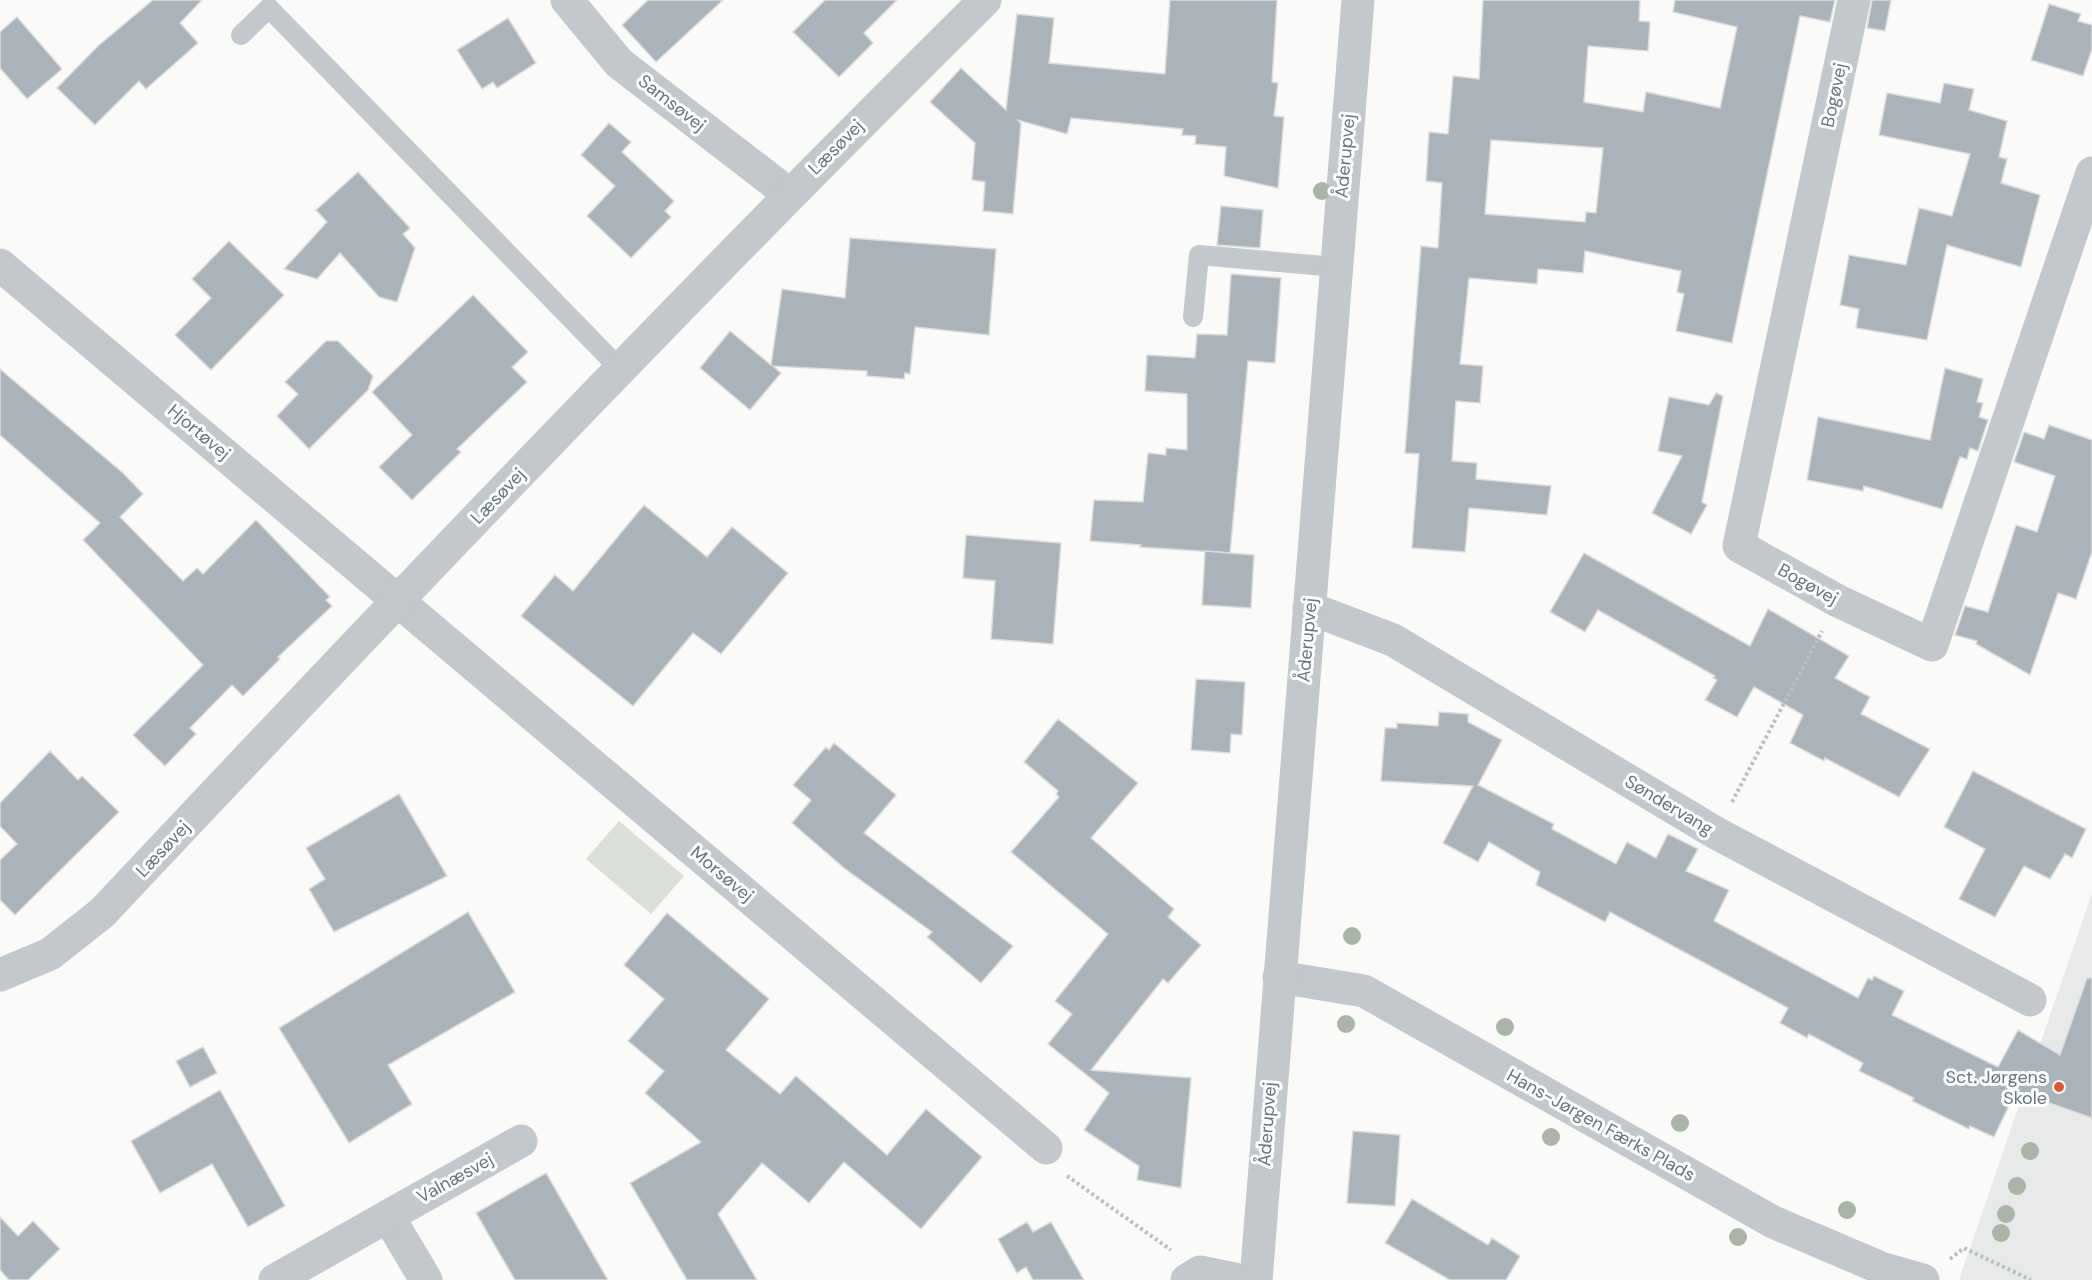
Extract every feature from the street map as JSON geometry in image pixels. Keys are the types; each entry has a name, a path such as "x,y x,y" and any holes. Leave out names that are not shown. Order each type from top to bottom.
{"street":[{"name":"Samsøvej","path":"567,0 619,63 789,194"},
{"name":"Læsøvej","path":"0,975 50,954 102,913 398,600 789,194 985,0"},
{"name":"Åderupvej","path":"1256,1280 1358,0"},
{"name":"Bogøvej","path":"1854,0 1739,546 1838,601 1932,645 2092,173"},
{"name":"Hjortøvej","path":"0,265 398,600"},
{"name":"Morsøvej","path":"398,600 1046,1148"},
{"name":"Søndervang","path":"1309,608 1393,640 1716,833 2030,1000"},
{"name":"Hans-Jørgen Færks Plads","path":"1279,977 1364,991 1773,1222 1881,1268 1923,1280"},
{"name":"Valnæsvej","path":"274,1280 521,1141"},
{"path":"388,1216 426,1280"},
{"path":"1194,1276 1239,1280"}],"lane":[{"path":"241,35 269,8 620,369"},
{"path":"1193,317 1198,255 1336,267"}],"path":[{"path":"1716,833 1838,601"},
{"path":"1046,1148 1061,1171 1194,1276"},
{"path":"1923,1280 1964,1248 2031,1280"}],"shaded area":[{"path":"619,821 684,876 651,914 586,859"},
{"name":"Sct. Jørgens Skole","path":"2092,893 2092,1280 1959,1280"}],"building":[{"path":"153,0 202,0 180,23 198,43 146,89 139,81 95,125 57,88 98,46"},
{"path":"648,0 723,0 656,62 622,25"},
{"path":"825,0 897,0 864,33 873,43 839,77 793,32"},
{"path":"1170,0 1277,0 1272,82 1278,83 1274,116 1284,117 1278,188 1224,176 1226,147 1195,144 1196,136 1182,135 1183,129 1071,118 1067,134 1018,120 1021,124 1013,214 983,211 985,182 972,180 975,143 930,102 961,68 1006,110 1017,14 1054,18 1049,63 1165,74"},
{"path":"1483,0 1640,0 1639,21 1650,22 1648,51 1588,46 1584,102 1643,112 1646,92 1720,108 1737,27 1673,12 1675,0 1835,0 1830,22 1800,16 1732,343 1676,331 1684,294 1677,292 1681,271 1585,251 1583,273 1538,269 1537,284 1469,278 1460,364 1483,366 1480,403 1456,401 1452,461 1477,463 1476,479 1551,486 1547,515 1469,508 1465,552 1412,548 1419,454 1405,453 1421,246 1438,248 1442,183 1426,181 1429,132 1448,134 1453,76 1479,79","holes":["1491,140 1603,148 1596,213 1586,212 1585,222 1485,214"]},
{"path":"1872,0 1891,0 1885,31 1867,28"},
{"path":"2049,4 2081,14 2078,21 2092,25 2092,49 2083,76 2031,60"},
{"path":"17,17 62,69 27,99 0,68 0,32"},
{"path":"508,18 536,63 497,88 493,82 482,89 457,50"},
{"path":"1944,83 1974,89 1969,110 2007,121 1999,157 2007,159 2001,183 2040,195 2021,267 1947,245 1927,340 1856,328 1859,309 1840,305 1849,255 1906,265 1919,208 1952,216 1970,154 1879,135 1887,93 1940,103"},
{"path":"609,123 631,142 622,152 674,201 665,211 671,217 631,258 587,216 615,186 581,155"},
{"path":"358,172 410,228 403,234 415,248 397,302 379,297 340,253 317,279 284,269 327,222 316,210"},
{"path":"1221,206 1263,210 1260,248 1217,245"},
{"path":"850,238 996,249 989,335 915,327 910,374 905,373 904,379 867,376 867,371 773,366 781,373 750,410 700,368 730,331 771,365 782,289 845,298"},
{"path":"229,241 284,295 211,370 175,335 211,298 192,279"},
{"path":"1231,274 1281,278 1275,363 1248,361 1230,553 1090,541 1094,500 1143,502 1148,453 1166,455 1166,448 1187,450 1187,394 1145,391 1147,355 1195,358 1197,334 1227,335"},
{"path":"473,295 528,352 512,367 527,382 457,449 461,452 412,500 379,467 412,435 372,392"},
{"path":"326,341 338,341 373,376 368,390 309,449 277,416 298,394 285,382"},
{"path":"1945,368 1983,379 1977,402 1983,403 1979,417 1988,420 1978,451 1970,448 1967,459 1960,457 1942,509 1864,486 1863,491 1807,480 1818,417 1930,440"},
{"path":"0,369 123,473 143,494 120,517 183,581 197,568 203,574 256,520 330,597 326,600 332,606 278,657 280,659 243,696 232,685 190,728 196,734 165,766 133,735 203,665 83,540 100,523 0,435"},
{"path":"1716,393 1723,396 1702,502 1707,505 1691,534 1652,513 1682,456 1658,451 1669,397 1709,405"},
{"path":"2049,425 2092,440 2092,552 2076,599 2058,593 2030,675 1976,644 1977,641 1955,635 1965,606 1988,612 2016,525 2037,532 2055,476 2014,462 2024,432 2044,439"},
{"path":"644,505 707,557 732,527 788,573 721,654 693,633 633,706 521,616 555,575 573,591"},
{"path":"966,535 1061,543 1053,644 991,639 995,581 963,578"},
{"path":"1205,551 1254,555 1251,608 1202,605"},
{"path":"1584,553 1750,646 1768,609 1849,656 1835,678 1870,697 1861,714 1930,749 1899,797 1825,758 1824,761 1790,743 1803,715 1754,687 1737,717 1705,700 1717,680 1713,678 1715,676 1598,610 1585,632 1550,612"},
{"path":"1196,679 1245,682 1242,735 1231,734 1230,753 1191,750"},
{"path":"1439,712 1468,714 1468,722 1502,740 1478,785 1554,824 1552,829 1616,864 1627,842 1656,858 1668,834 1698,849 1686,871 1729,890 1714,921 1858,998 1868,978 1872,980 1874,976 1904,991 1892,1015 1998,1067 2018,1030 2060,1055 2087,978 2092,978 2092,1118 2016,1091 1994,1137 1970,1126 1969,1129 1912,1101 1914,1098 1859,1071 1863,1063 1809,1034 1807,1038 1780,1023 1788,1008 1610,912 1605,922 1536,885 1540,872 1489,842 1478,862 1443,843 1473,786 1381,781 1385,728 1397,728 1397,723 1438,726"},
{"path":"1058,719 1138,783 1091,838 1174,909 1168,917 1201,945 1168,983 1163,979 1091,1070 1191,1078 1181,1188 1137,1180 1139,1166 1084,1130 1109,1093 1048,1044 1072,1014 1055,1001 1108,934 1011,852 1059,797 1056,794 1058,791 1024,762"},
{"path":"834,743 896,795 864,833 1013,946 981,983 927,937 932,932 844,868 792,823 811,800 793,785 826,747 829,750"},
{"path":"50,751 78,780 82,776 119,812 15,915 0,900 0,860 17,844 0,826 0,803"},
{"path":"1973,771 2086,829 2072,858 2065,854 2050,879 2024,866 1995,917 1959,899 1985,849 1944,827"},
{"path":"399,794 447,876 334,932 309,889 325,879 306,848"},
{"path":"468,912 515,992 388,1065 412,1104 349,1143 279,1028"},
{"path":"667,913 769,999 726,1050 780,1094 796,1076 887,1155 926,1109 982,1157 921,1229 844,1162 809,1203 762,1163 718,1214 757,1280 687,1280 630,1183 701,1142 645,1093 664,1071 628,1041 664,999 624,965"},
{"path":"203,1047 217,1073 190,1087 176,1061"},
{"path":"220,1090 285,1206 248,1227 212,1164 160,1193 131,1141"},
{"path":"1353,1131 1400,1135 1395,1206 1347,1203"},
{"path":"546,1173 608,1280 515,1280 476,1213"},
{"path":"1412,1199 1488,1245 1492,1238 1520,1256 1506,1280 1450,1280 1385,1243"},
{"path":"0,1217 18,1236 33,1221 60,1249 28,1280 9,1280 0,1270"},
{"path":"1027,1222 1033,1232 1051,1222 1084,1280 1033,1280 1026,1267 1017,1273 998,1239"}],"place":[{"name":"Sct. Jørgens Skole","path":"2059,1087"}]}
